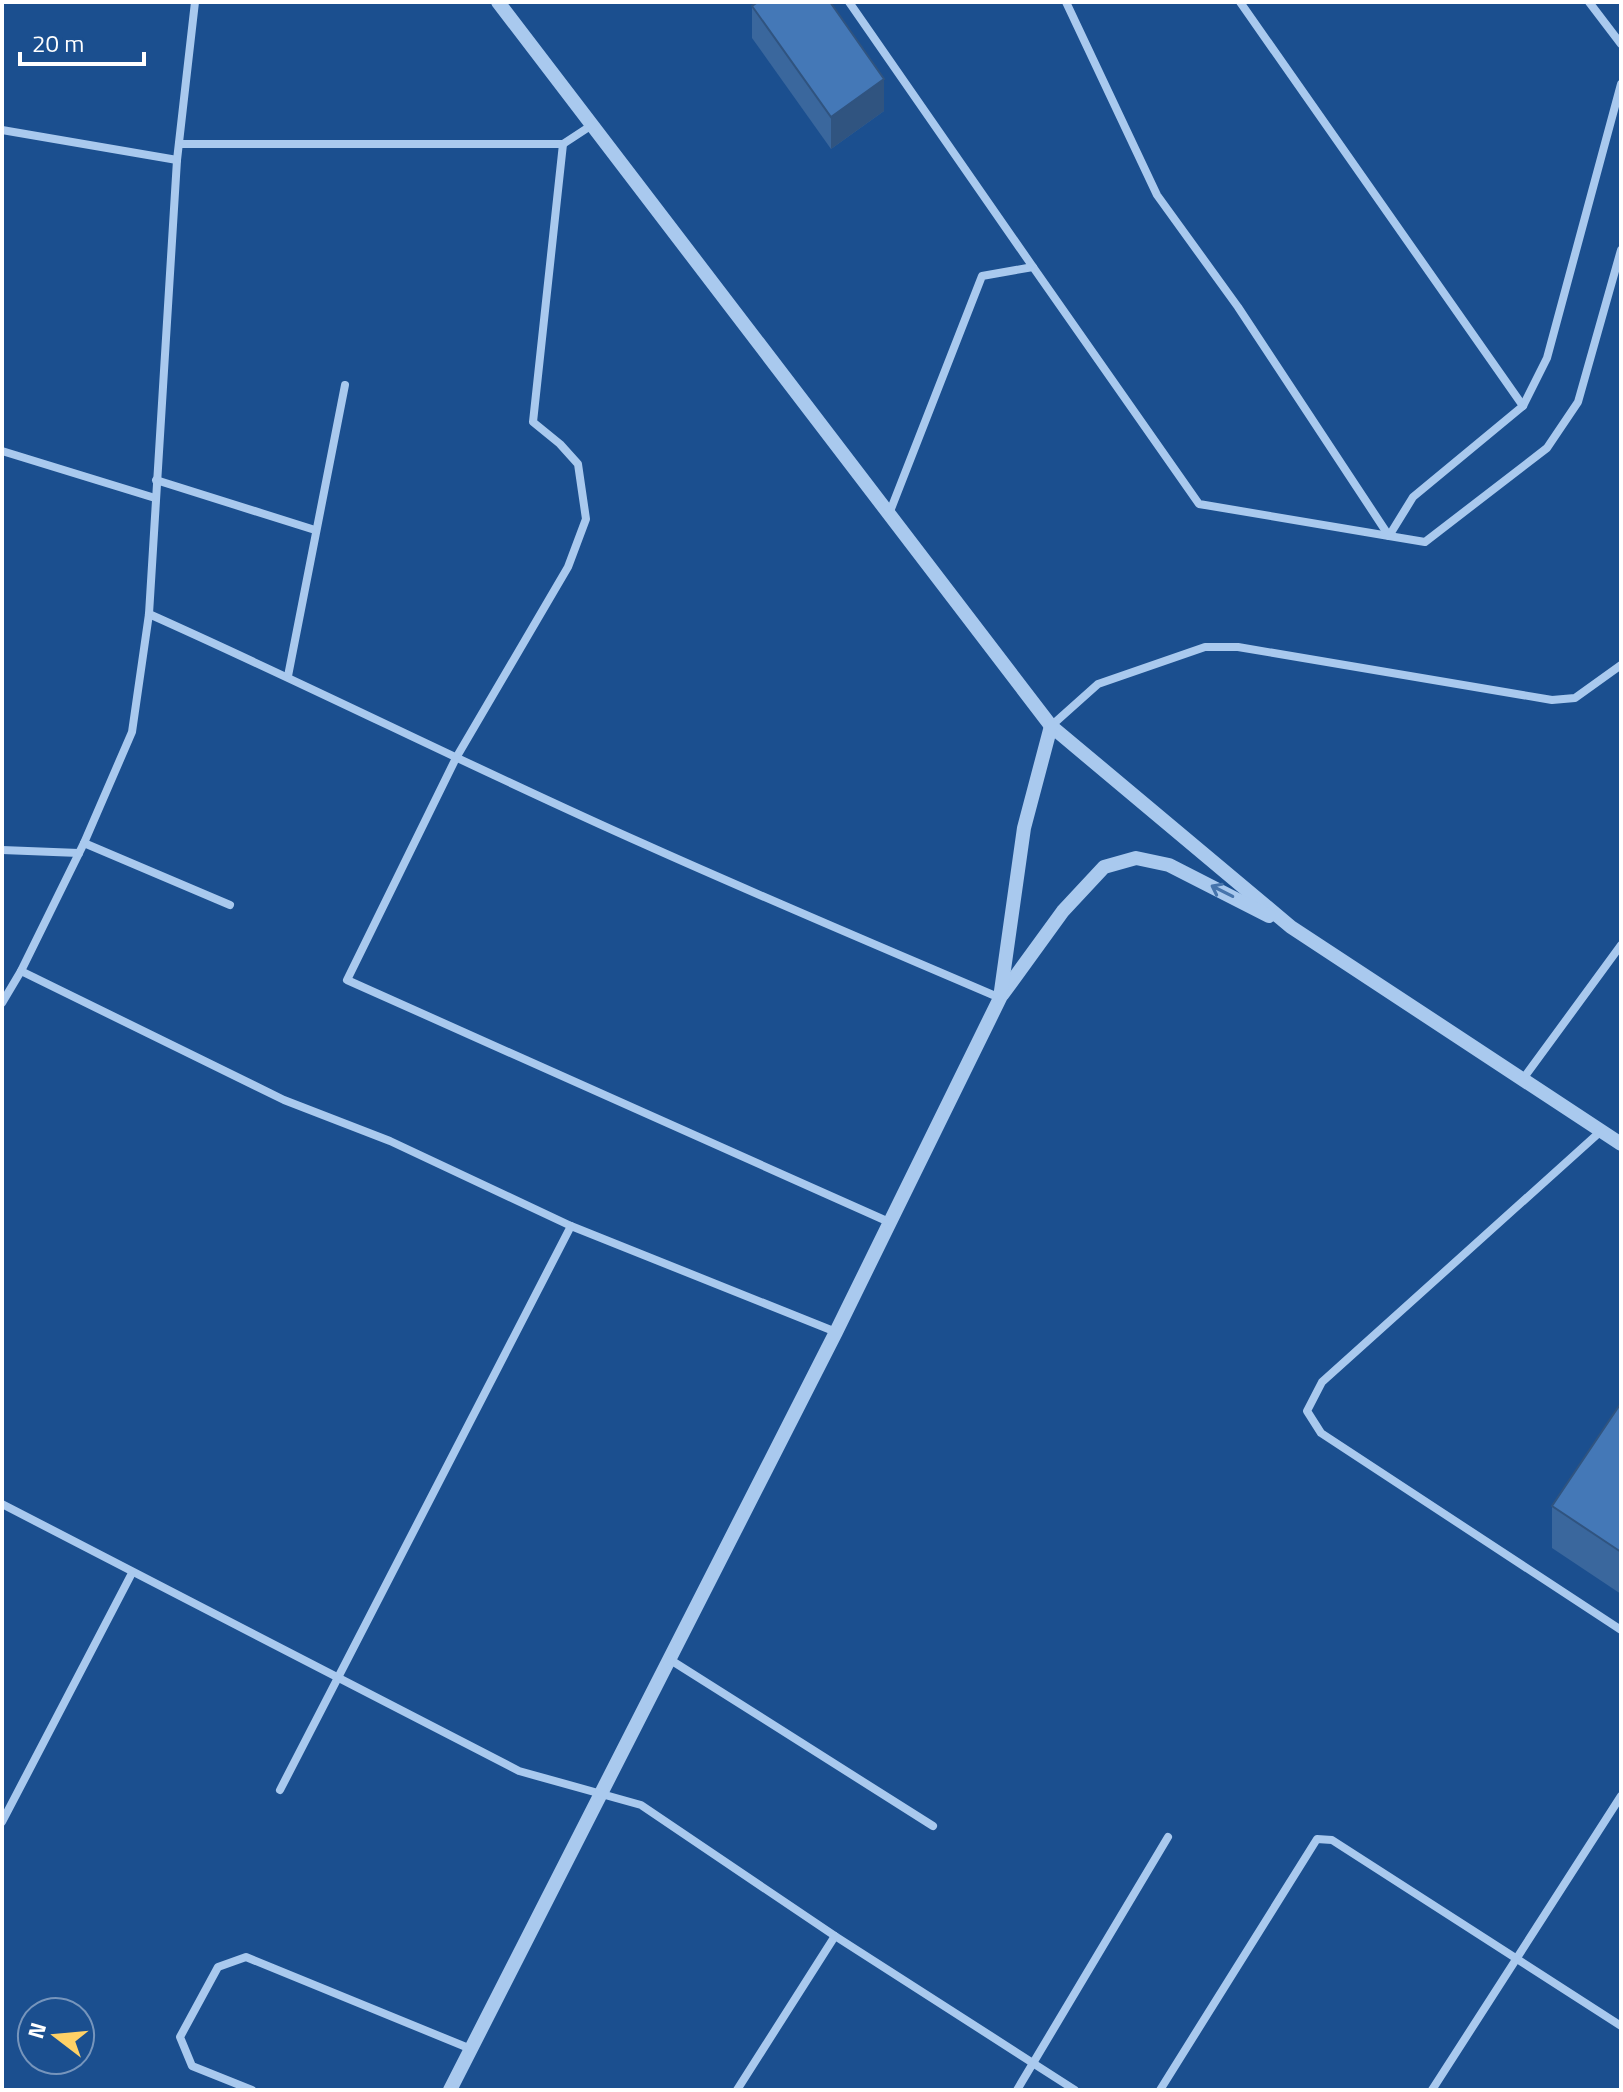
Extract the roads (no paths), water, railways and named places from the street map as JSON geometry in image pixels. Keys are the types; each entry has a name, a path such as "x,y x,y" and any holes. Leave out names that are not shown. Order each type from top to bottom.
{"street":[{"path":"2,1003 84,843 132,732 149,614 177,160 195,2"},
{"path":"498,2 1051,726 1291,927"},
{"path":"849,2 1199,504 1425,542 1547,448 1578,402 1621,250"},
{"path":"1066,2 1157,195 1238,307 1389,536"},
{"path":"1240,2 1523,406"},
{"path":"1589,2 1621,44"},
{"path":"1389,536 1413,497 1523,406 1547,358 1621,84"},
{"path":"179,144 563,144 592,125"},
{"path":"2,130 177,160"},
{"path":"563,144 533,422 578,464 586,519 568,567 456,758 347,980 889,1222"},
{"path":"889,515 982,276 1033,267"},
{"path":"288,676 345,385"},
{"path":"2,451 155,498"},
{"path":"156,480 315,530"},
{"path":"149,614 288,676 643,844 1000,998"},
{"path":"1000,998 1024,828 1051,726 1098,684 1205,647 1238,647 1552,700 1575,698 1621,665"},
{"path":"84,843 230,905"},
{"path":"2,850 79,853"},
{"path":"450,2090 836,1332 1000,998 1063,911 1104,867 1136,858 1169,865 1291,927 1621,1144"},
{"path":"1523,1079 1621,945"},
{"path":"21,971 284,1100 390,1141 571,1226 836,1332"},
{"path":"1601,1131 1322,1382 1307,1411 1321,1433 1621,1630"},
{"path":"280,1790 571,1226"},
{"path":"2,1504 519,1771 641,1805 835,1936 1075,2090"},
{"path":"2,1822 132,1573"},
{"path":"669,1659 933,1826"},
{"path":"1432,2090 1621,1796"},
{"path":"1017,2090 1168,1837"},
{"path":"1160,2090 1317,1839 1332,1840 1621,2026"},
{"path":"737,2090 835,1936"},
{"path":"252,2090 192,2066 180,2037 218,1967 246,1957 471,2049"}]}
